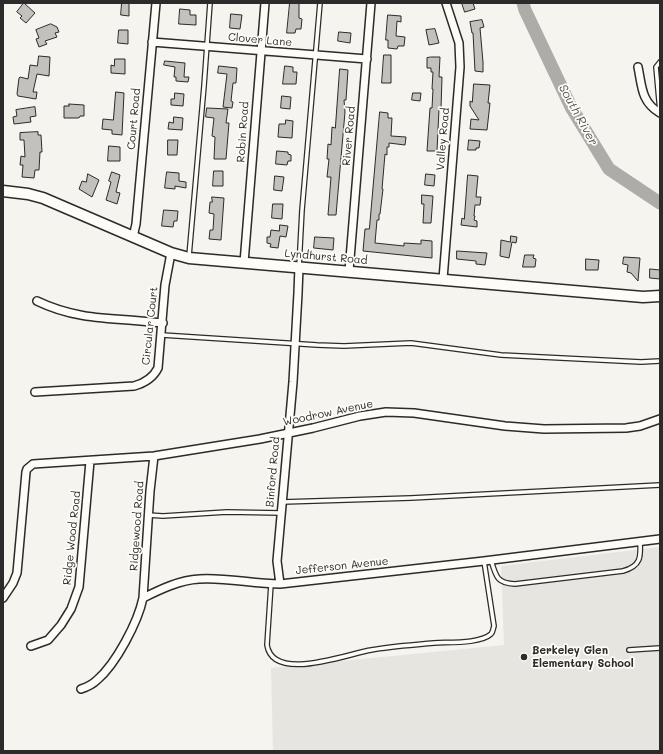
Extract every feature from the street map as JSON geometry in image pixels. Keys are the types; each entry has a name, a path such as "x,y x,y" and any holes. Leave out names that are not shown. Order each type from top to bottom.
{"main road":[{"name":"Lyndhurst Road","path":"3,191 28,194 43,198 132,237 171,253 189,258 643,297 660,296"}],"street":[{"name":"Court Road","path":"132,237 136,224 156,3"},
{"name":"Robin Road","path":"244,263 265,3"},
{"name":"River Road","path":"349,271 371,3"},
{"name":"Valley Road","path":"443,279 460,67 459,43 446,3"},
{"name":"Clover Lane","path":"152,42 366,59"},
{"path":"638,67 644,99 654,110 660,113"},
{"name":"Circular Court","path":"35,392 134,386 149,380 158,368 167,269 171,253"},
{"name":"Binford Road","path":"280,584 278,561 295,343 299,267"},
{"path":"37,301 73,315 163,323"},
{"name":"Woodrow Avenue","path":"3,598 13,583 17,573 27,468 33,464 154,456 288,434 360,416 386,412 414,413 505,426 551,429 626,428 640,426 660,419"},
{"name":"Ridgewood Road","path":"143,598 148,515 154,456"},
{"name":"Ridge Wood Road","path":"31,646 48,640 61,625 71,609 79,587 90,461"},
{"name":"Jefferson Avenue","path":"143,598 174,584 200,578 280,584 488,561 660,538"},
{"path":"81,689 98,680 112,664 130,633 141,607 143,598"}],"lane":[{"path":"189,258 210,3"},
{"path":"299,267 302,210 320,3"},
{"path":"660,62 656,67 660,113"},
{"path":"162,335 344,346 411,343 501,355 641,362 660,361"},
{"path":"282,502 411,498 660,485"},
{"path":"148,515 164,516 227,512 281,513"},
{"path":"488,561 499,580 506,583 515,584 623,571 633,567 641,556 640,541"},
{"path":"271,584 266,645 269,654 276,661 282,663 309,663 326,661 379,648 472,641 489,636 493,632 494,626 488,561"},
{"path":"629,650 660,648"}],"shaded area":[{"name":"Berkeley Glen Elementary School","path":"660,547 660,751 273,751 271,668 504,645 501,566"}],"building":[{"path":"24,3 35,13 26,23 20,18 22,16 17,12"},
{"path":"122,3 129,3 129,16 121,15"},
{"path":"290,3 299,3 299,18 302,19 301,29 296,29 295,33 287,33"},
{"path":"462,3 473,3 475,9 465,12"},
{"path":"180,9 190,10 190,15 196,15 196,25 179,24"},
{"path":"231,14 242,15 240,29 230,28"},
{"path":"388,15 401,16 401,22 397,21 396,36 405,37 404,46 398,46 397,49 388,48 388,40 386,40"},
{"path":"482,20 484,27 480,28 483,72 475,71 473,33 470,22"},
{"path":"51,24 57,27 59,32 55,33 57,37 45,41 47,44 39,47 36,39 39,38 36,30"},
{"path":"435,29 439,43 429,45 426,30"},
{"path":"119,30 128,30 128,44 118,43"},
{"path":"339,32 351,33 350,43 338,41"},
{"path":"384,55 391,55 391,83 382,83"},
{"path":"39,56 50,57 49,76 37,74 33,92 37,92 36,99 18,96 19,78 28,79 30,65 37,66"},
{"path":"440,57 439,77 442,77 437,151 427,151 430,108 432,108 433,72 431,72 431,68 427,68 427,58"},
{"path":"115,59 125,59 125,74 111,73 111,65 114,66"},
{"path":"165,61 185,63 184,77 189,77 188,82 176,81 176,77 174,77 175,67 164,65"},
{"path":"219,66 237,68 236,83 233,83 231,101 233,102 232,108 223,107 227,74 218,73"},
{"path":"285,66 293,67 293,72 297,72 296,84 283,84"},
{"path":"340,69 348,70 346,100 344,100 345,112 336,215 328,215 331,177 327,177 329,159 327,159 328,144 331,145 332,127 335,128"},
{"path":"474,84 490,85 487,130 470,129 471,119 479,120 470,106 470,101 472,102"},
{"path":"116,92 124,93 122,135 112,134 112,130 102,129 103,119 113,120"},
{"path":"175,93 184,94 183,106 171,105 171,99 174,99"},
{"path":"413,93 421,93 420,101 412,100"},
{"path":"282,96 291,97 290,109 281,108"},
{"path":"69,104 84,105 84,116 80,116 78,118 64,118 64,106 69,106"},
{"path":"35,107 36,116 30,117 31,122 14,124 13,117 17,116 16,110"},
{"path":"207,108 228,109 226,123 229,123 226,159 214,159 215,137 212,136 214,118 206,117"},
{"path":"380,112 388,113 388,118 392,118 391,136 406,137 405,145 389,143 389,147 387,147 387,155 385,154 380,214 379,220 377,220 375,243 404,246 404,243 421,244 421,240 432,241 432,258 363,251 365,229 369,229"},
{"path":"174,117 183,118 182,130 168,129 169,122 173,123"},
{"path":"286,120 293,121 292,138 278,137 279,124 285,124"},
{"path":"38,132 38,135 41,135 42,152 40,152 39,170 35,170 34,178 22,177 23,165 20,165 21,156 25,157 24,140 20,140 20,133"},
{"path":"168,140 178,140 177,155 168,155"},
{"path":"469,140 480,141 479,148 476,148 476,150 468,150"},
{"path":"109,146 120,147 120,161 108,161"},
{"path":"277,151 288,152 288,154 291,155 291,161 288,161 287,165 276,164"},
{"path":"214,171 223,171 223,186 213,186"},
{"path":"112,172 120,175 116,192 120,193 117,204 106,200"},
{"path":"167,172 179,173 179,181 186,182 186,188 175,186 175,189 165,188"},
{"path":"88,174 99,180 92,197 79,189 82,181 86,182"},
{"path":"426,174 435,175 434,186 425,185"},
{"path":"468,175 478,176 476,197 481,197 480,205 475,205 474,220 477,221 477,227 461,225 462,218 464,219"},
{"path":"275,176 284,177 282,191 274,190"},
{"path":"422,195 433,196 431,223 423,223 424,204 422,204"},
{"path":"212,197 224,198 221,240 209,239 210,230 213,230 214,214 209,213"},
{"path":"273,204 283,204 282,219 272,218"},
{"path":"164,210 178,211 177,221 174,221 173,227 162,226"},
{"path":"280,225 288,226 286,237 280,236 278,248 270,247 271,244 267,243 267,237 270,237 271,230 279,231"},
{"path":"511,236 517,237 516,243 512,242 509,258 500,256 501,240 510,242"},
{"path":"315,237 334,238 333,250 314,248"},
{"path":"457,251 487,253 485,265 476,264 476,261 457,259"},
{"path":"525,255 534,255 533,258 536,259 535,267 523,267"},
{"path":"624,257 640,258 638,281 631,273 627,272 628,265 623,264"},
{"path":"586,259 599,260 598,270 586,270"},
{"path":"650,269 660,270 660,279 650,278"}],"waterway":[{"name":"South River","path":"523,3 571,107 609,169 660,203"}],"place":[{"name":"Berkeley Glen Elementary School","path":"524,657"}]}
